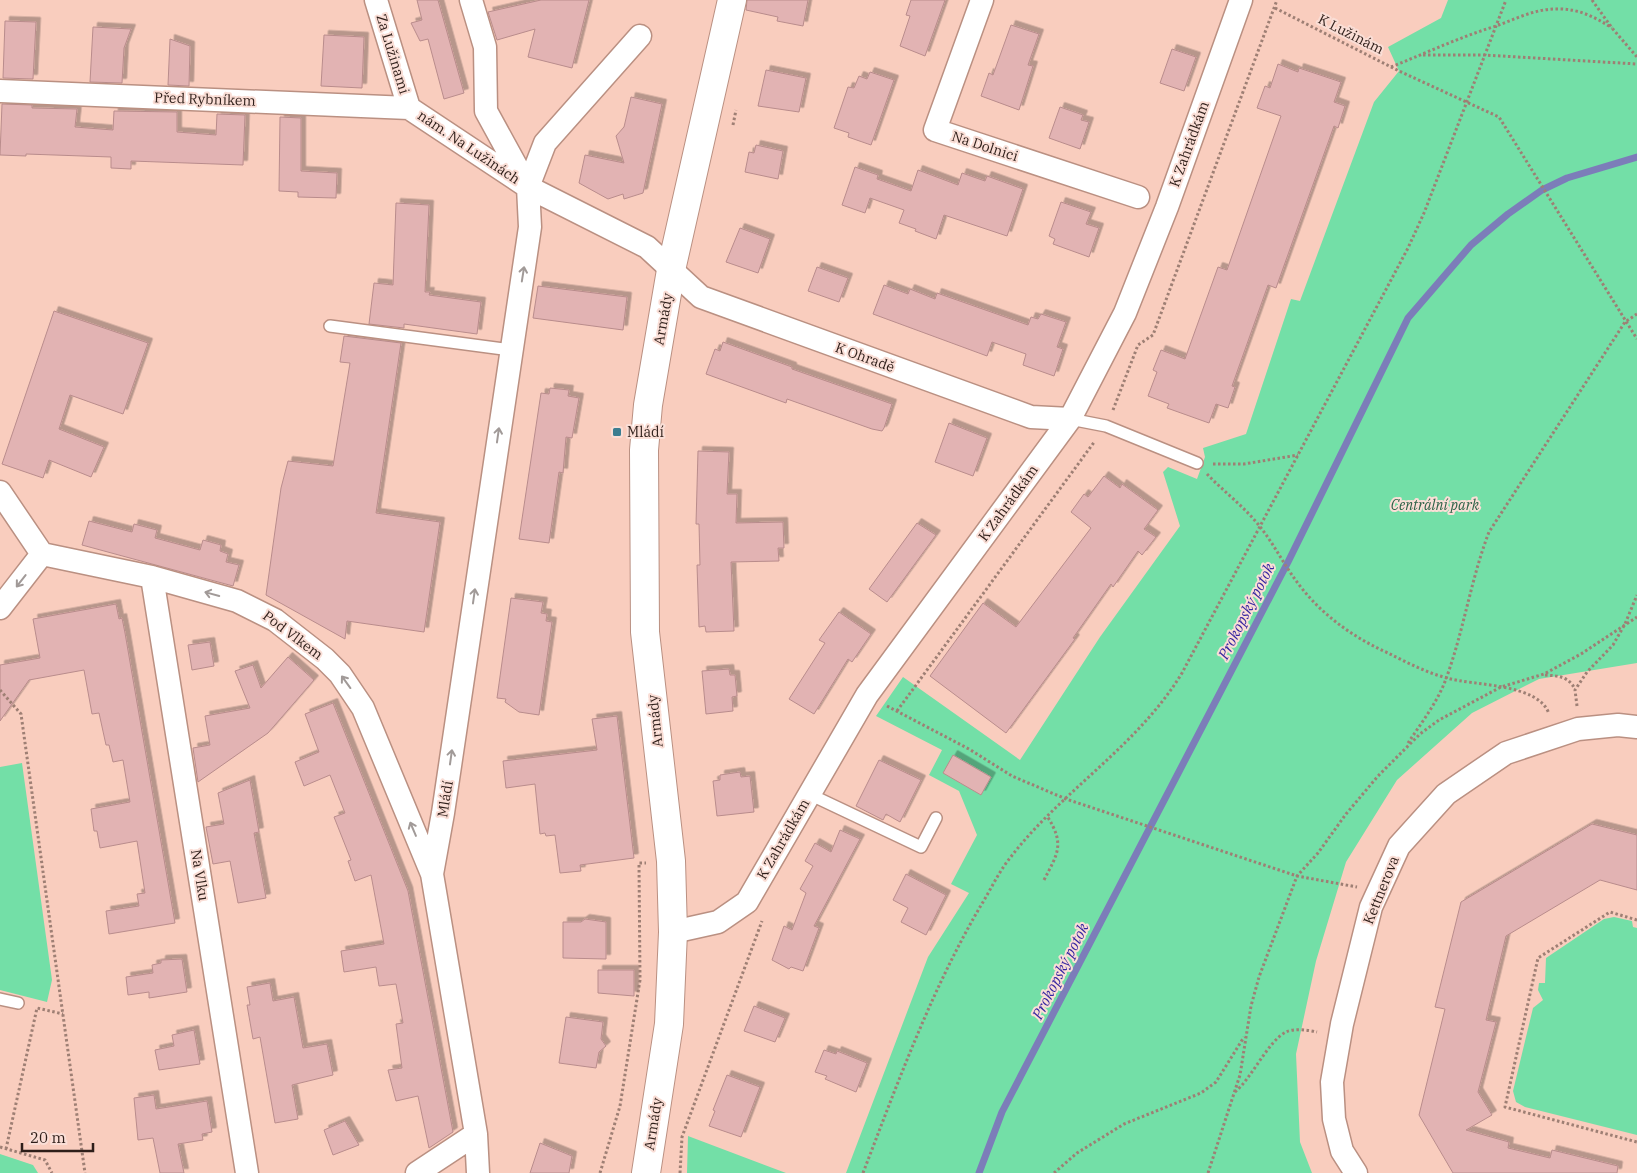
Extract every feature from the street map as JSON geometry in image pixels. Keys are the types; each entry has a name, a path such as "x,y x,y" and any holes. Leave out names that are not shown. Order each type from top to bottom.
{"street":[{"name":"Za Lužinami","path":"376,0 410,108"},
{"path":"471,0 485,47 486,111 528,187 647,247 671,270"},
{"name":"Armády","path":"646,1173 669,1024 673,932 671,861 645,632 644,450 648,405 671,270 732,0"},
{"name":"Na Dolnici","path":"982,0 935,130 1138,197"},
{"name":"K Zahrádkám","path":"673,932 718,922 747,902 867,695 1070,419 1125,314 1167,207 1240,0"},
{"path":"528,187 545,143 640,36"},
{"name":"Před Rybníkem","path":"0,91 410,108"},
{"name":"nám. Na Lužinách","path":"410,108 528,187"},
{"name":"Mládí","path":"478,1173 476,1134 432,874 443,813 530,227 528,187"},
{"name":"K Ohradě","path":"671,270 701,297 1031,417 1070,419"},
{"path":"0,492 42,554 0,608"},
{"name":"Pod Vlkem","path":"42,554 152,577 237,601 257,609 310,646 340,674 362,708 432,874"},
{"name":"Na Vlku","path":"152,577 247,1173"},
{"name":"Kettnerova","path":"1356,1173 1342,1151 1334,1119 1332,1082 1355,969 1372,908 1399,846 1446,794 1506,753 1578,729 1618,725 1637,727"},
{"path":"417,1173 476,1134"}],"lane":[{"path":"330,326 511,350"},
{"path":"1070,419 1106,426 1197,463"},
{"path":"809,794 921,847 936,818"},
{"path":"0,999 18,1003"}],"path":[{"name":"K Lužinám","path":"1277,0 1275,8 1391,67 1499,118 1637,339"},
{"path":"863,1173 920,1024 947,968 1008,860 1047,816 1131,738 1167,697 1408,248 1424,214 1506,0"},
{"path":"1592,0 1612,28 1637,57"},
{"path":"1391,67 1474,32 1532,12 1558,8 1581,12 1596,18 1612,28"},
{"path":"1420,56 1484,54 1637,64"},
{"path":"1208,1173 1240,1075 1246,1034 1259,977 1297,876 1318,853 1353,806 1406,746 1432,708 1447,678 1465,619 1481,553 1489,532 1625,322 1637,314"},
{"path":"1197,463 1244,464 1298,455"},
{"path":"1197,463 1260,526 1290,573 1319,608 1349,633 1387,653 1447,678 1501,687 1531,695 1547,706 1556,736"},
{"path":"1575,690 1587,672 1613,645 1625,624 1637,595"},
{"path":"1406,746 1440,720 1501,687 1544,674 1581,654 1637,617"},
{"path":"1544,674 1571,681 1575,690 1578,729"},
{"path":"0,690 21,714 85,1173"},
{"path":"867,695 969,749 1012,776 1066,799 1162,829 1297,876 1378,893"},
{"path":"1044,880 1059,847 1058,835 1047,816"},
{"path":"600,1173 620,1106 640,980 639,863 671,861"},
{"path":"1637,920 1610,912 1538,958 1505,1107 1637,1142"},
{"path":"680,1173 682,1137 736,995"},
{"path":"6,1149 37,1008 63,1014"},
{"path":"1234,1093 1245,1084 1279,1037 1286,1031 1313,1032 1340,1037"},
{"path":"1054,1173 1077,1153 1124,1124 1202,1093 1216,1082 1246,1034"},
{"path":"0,1146 45,1160 52,1173"}],"green space":[{"name":"Centrální park","path":"1448,0 1637,0 1637,663 1539,679 1472,713 1397,780 1346,862 1316,961 1296,1054 1300,1142 1312,1173 846,1173 928,957 969,893 951,884 977,835 959,791 929,775 942,750 876,716 903,677 1020,760 1100,637 1180,526 1163,472 1168,467 1197,479 1205,457 1203,448 1246,434 1291,299 1300,301 1374,102 1399,71 1388,47 1441,18"},
{"path":"22,763 52,980 47,1002 0,990 0,767"},
{"path":"1614,917 1632,921 1633,927 1637,928 1637,1135 1525,1107 1516,1102 1513,1091 1533,1008 1543,1000 1538,990 1539,983 1545,983 1546,958 1604,919"},
{"path":"688,1136 786,1173 687,1173"},
{"path":"0,1154 33,1165 38,1173 0,1173"}],"building":[{"path":"417,0 438,0 464,93 444,99 428,39 420,41 411,23 422,20"},
{"path":"541,0 589,0 572,68 528,57 535,29 497,40 488,12"},
{"path":"747,0 808,0 803,26 777,21 778,17 746,10"},
{"path":"911,0 945,0 925,56 900,46 910,16 906,15"},
{"path":"5,21 36,22 33,79 3,78"},
{"path":"1011,25 1039,34 1028,65 1033,66 1019,110 981,96 989,73 993,75"},
{"path":"93,27 131,29 124,48 122,83 90,82"},
{"path":"324,35 364,37 362,88 321,86"},
{"path":"170,39 190,46 189,86 168,85"},
{"path":"1172,49 1196,57 1184,91 1160,83"},
{"path":"1278,64 1298,72 1299,68 1341,82 1334,102 1345,106 1338,128 1334,126 1276,288 1268,285 1232,386 1235,387 1228,408 1216,404 1209,423 1167,408 1169,404 1148,396 1157,372 1153,370 1161,350 1185,359 1218,267 1227,270 1281,116 1257,108 1265,86 1270,88"},
{"path":"766,70 806,78 799,112 758,106"},
{"path":"870,72 894,80 871,145 848,137 849,133 834,128 848,87 854,88 859,76 867,79"},
{"path":"631,97 662,104 643,193 624,199 623,194 608,199 579,183 585,155 624,163 616,136 624,127"},
{"path":"2,104 32,105 32,108 77,109 75,127 113,130 114,111 177,112 177,132 216,135 217,114 245,115 243,165 131,161 131,169 111,168 111,157 0,155"},
{"path":"1060,107 1083,115 1081,120 1089,122 1080,149 1049,138"},
{"path":"280,117 301,118 301,171 337,173 336,198 298,197 298,192 279,191"},
{"path":"756,145 783,151 778,179 745,172 749,152 754,153"},
{"path":"855,167 878,175 877,179 911,191 918,170 958,185 962,173 985,181 987,176 1023,189 1007,236 944,215 936,239 899,223 904,210 870,198 865,213 842,205"},
{"path":"1061,202 1091,212 1086,224 1099,228 1089,257 1053,244 1055,239 1049,236"},
{"path":"396,203 429,205 425,292 430,292 429,295 481,302 477,334 404,324 404,328 369,324 374,283 393,285"},
{"path":"740,228 770,239 758,273 726,262"},
{"path":"817,267 848,278 839,302 808,291"},
{"path":"884,285 908,294 910,289 935,299 937,293 1028,325 1031,317 1038,319 1041,314 1066,322 1057,347 1063,349 1054,376 1023,365 1026,354 992,342 987,356 873,314"},
{"path":"538,286 627,297 623,330 533,318"},
{"path":"54,311 148,343 123,414 70,395 59,429 104,447 91,477 49,460 43,478 2,464"},
{"path":"344,336 401,343 376,513 440,522 424,632 347,621 345,639 266,595 281,488 288,461 333,466 350,363 340,362"},
{"path":"723,342 792,367 792,369 892,404 884,428 882,431 872,429 787,399 786,403 706,374 715,349 720,351"},
{"path":"550,388 569,390 568,396 579,398 572,438 566,437 563,473 559,472 549,543 519,539 541,393 549,394"},
{"path":"949,423 987,438 973,476 935,462"},
{"path":"698,451 729,452 727,494 737,494 736,523 783,522 784,548 778,548 779,561 731,562 734,631 706,632 705,626 699,627 697,565 700,565 699,524 696,524"},
{"path":"1104,476 1120,488 1122,484 1158,510 1144,529 1156,537 1142,555 1138,551 1113,587 1111,584 1073,638 1075,639 1006,733 930,676 983,603 1016,627 1091,528 1071,512 1084,494 1088,497"},
{"path":"89,521 132,532 134,524 157,530 155,538 200,550 203,540 221,545 220,551 228,554 226,562 239,565 233,586 82,545"},
{"path":"917,523 936,535 887,602 869,589"},
{"path":"511,598 543,602 541,613 547,614 546,621 552,622 539,715 519,712 505,702 506,699 497,698"},
{"path":"116,604 119,619 122,618 125,633 175,923 109,934 106,911 139,906 137,894 145,893 137,841 100,848 97,831 94,831 91,809 130,802 123,760 113,762 109,745 106,745 99,713 92,714 84,670 29,680 0,721 0,665 40,658 33,619"},
{"path":"839,612 871,634 852,662 848,659 814,714 789,699 825,643 819,640"},
{"path":"210,642 214,666 192,670 188,645"},
{"path":"288,657 314,680 268,733 198,782 193,748 210,745 205,716 250,708 235,671 253,665 261,688"},
{"path":"729,669 730,675 735,675 737,696 732,697 733,711 706,714 702,671"},
{"path":"333,703 408,891 453,1132 429,1148 418,1096 396,1101 388,1070 402,1068 396,1024 403,1023 396,984 379,986 376,967 344,972 341,951 384,944 371,875 355,881 348,861 351,860 334,817 345,813 330,775 304,786 295,762 319,752 305,714"},
{"path":"617,716 634,858 580,865 581,871 560,873 555,835 546,836 545,833 540,834 535,784 506,788 503,761 597,750 592,719"},
{"path":"953,755 991,777 981,795 943,773"},
{"path":"879,760 921,780 900,822 886,814 883,820 856,806"},
{"path":"740,772 741,777 750,776 754,812 717,816 713,781 720,780 720,775"},
{"path":"250,780 259,832 254,833 266,898 238,903 230,861 213,864 206,827 224,824 218,793"},
{"path":"1592,824 1637,835 1637,890 1600,880 1506,936 1486,1020 1496,1022 1478,1092 1492,1115 1466,1130 1509,1142 1508,1148 1550,1158 1552,1150 1618,1166 1617,1173 1453,1173 1419,1115 1445,1009 1435,1007 1461,902"},
{"path":"840,830 860,839 814,926 819,928 803,971 791,967 789,969 772,960 784,926 792,930 806,893 800,889 813,866 805,861 815,843 831,852"},
{"path":"906,874 946,895 926,935 901,922 908,908 893,900"},
{"path":"585,919 606,922 606,959 563,958 563,922 581,922"},
{"path":"182,959 187,992 149,998 149,992 128,995 126,977 153,973 152,965 161,963 161,960"},
{"path":"598,970 634,970 634,996 598,993"},
{"path":"270,983 273,1001 294,997 303,1048 327,1044 333,1075 292,1085 298,1119 275,1123 260,1037 253,1039 247,1005 250,1005 247,987"},
{"path":"754,1006 785,1018 775,1042 744,1031"},
{"path":"566,1017 603,1022 601,1039 606,1046 599,1052 596,1068 559,1063"},
{"path":"194,1030 200,1064 159,1070 155,1050 174,1046 172,1035"},
{"path":"824,1050 836,1054 837,1051 867,1063 856,1092 825,1079 827,1076 815,1072"},
{"path":"727,1075 760,1087 741,1137 709,1126 715,1111 713,1110"},
{"path":"154,1095 156,1109 207,1101 212,1132 202,1134 203,1140 178,1144 184,1173 160,1173 153,1138 138,1140 134,1098"},
{"path":"345,1121 359,1145 333,1155 324,1130"},
{"path":"540,1143 572,1156 569,1173 530,1173"}],"waterway":[{"name":"Prokopský potok","path":"979,1173 1002,1112 1288,562 1408,318 1471,245 1508,214 1542,190 1567,178 1637,157"}],"place":[{"name":"Mládí","path":"617,432"}]}
